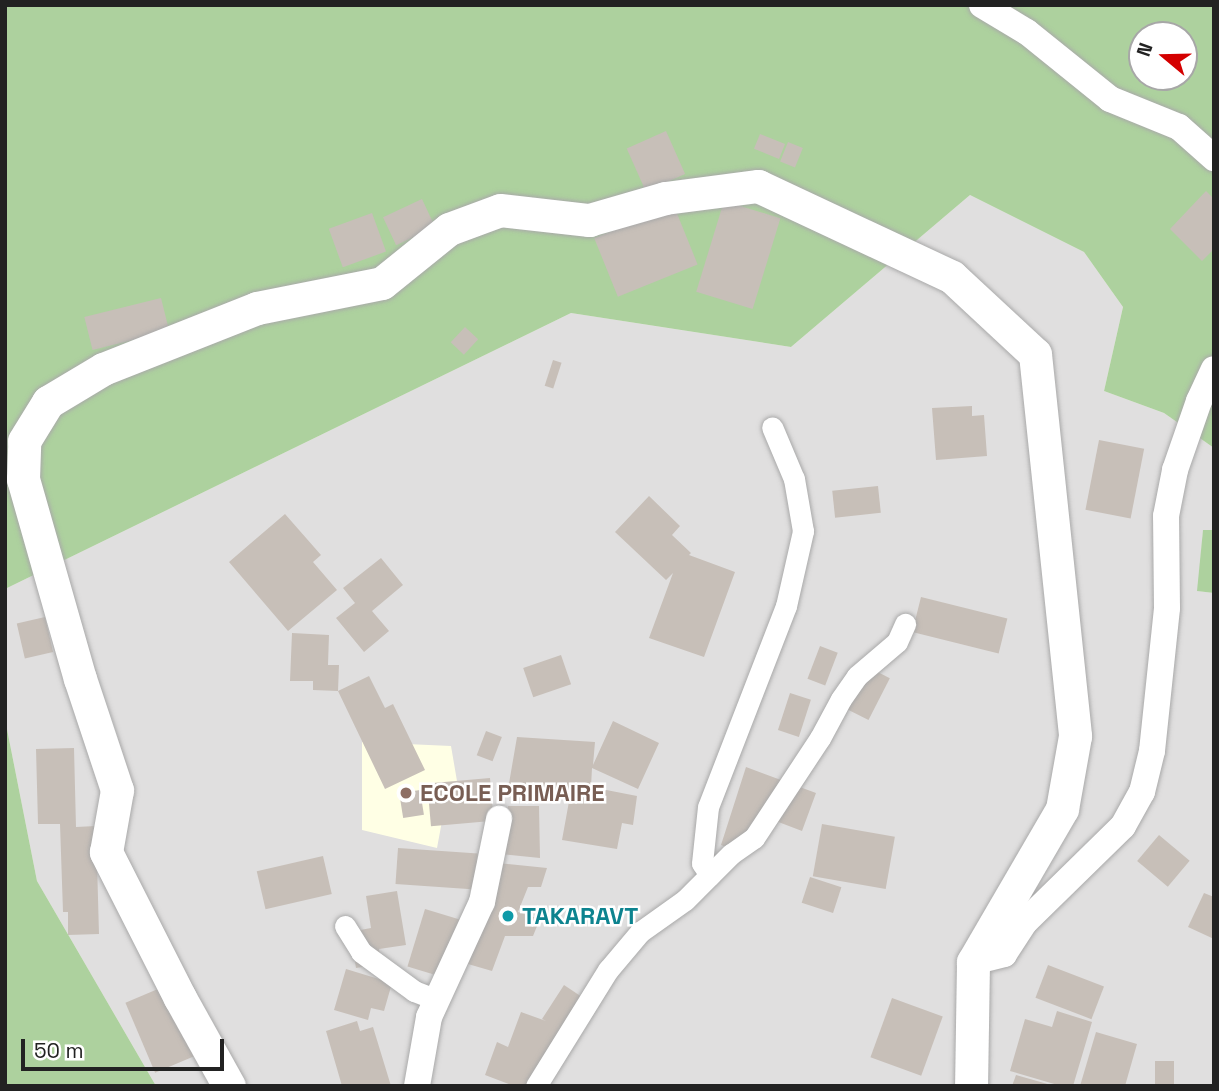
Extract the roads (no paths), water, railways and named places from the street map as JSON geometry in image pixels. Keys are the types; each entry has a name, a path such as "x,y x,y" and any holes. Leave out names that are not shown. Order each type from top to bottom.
{"street":[{"path":"982,5 1027,32 1110,99 1179,127 1214,158"},
{"path":"229,1086 180,998 106,852 117,790 80,679 23,479 24,441 48,402 103,369 257,308 382,283 449,229 500,210 589,220 666,198 758,186 952,277 1035,354 1075,736 1062,809 974,962 971,1086"},
{"path":"974,962 1004,954 1025,922 1123,826 1142,792 1152,751 1167,608 1166,516 1175,470 1199,401 1214,369"},
{"path":"710,875 702,863 708,807 786,606 803,531 794,479 772,427"},
{"path":"536,1086 608,970 640,932 685,900 731,854 754,838 857,676 897,642 905,624"},
{"path":"417,1086 429,1017 481,902 499,819"},
{"path":"345,926 361,952 414,991 437,1000"}],"place":[{"name":"ECOLE PRIMAIRE","path":"406,793"},
{"name":"TAKARAVT","path":"508,916"}]}
